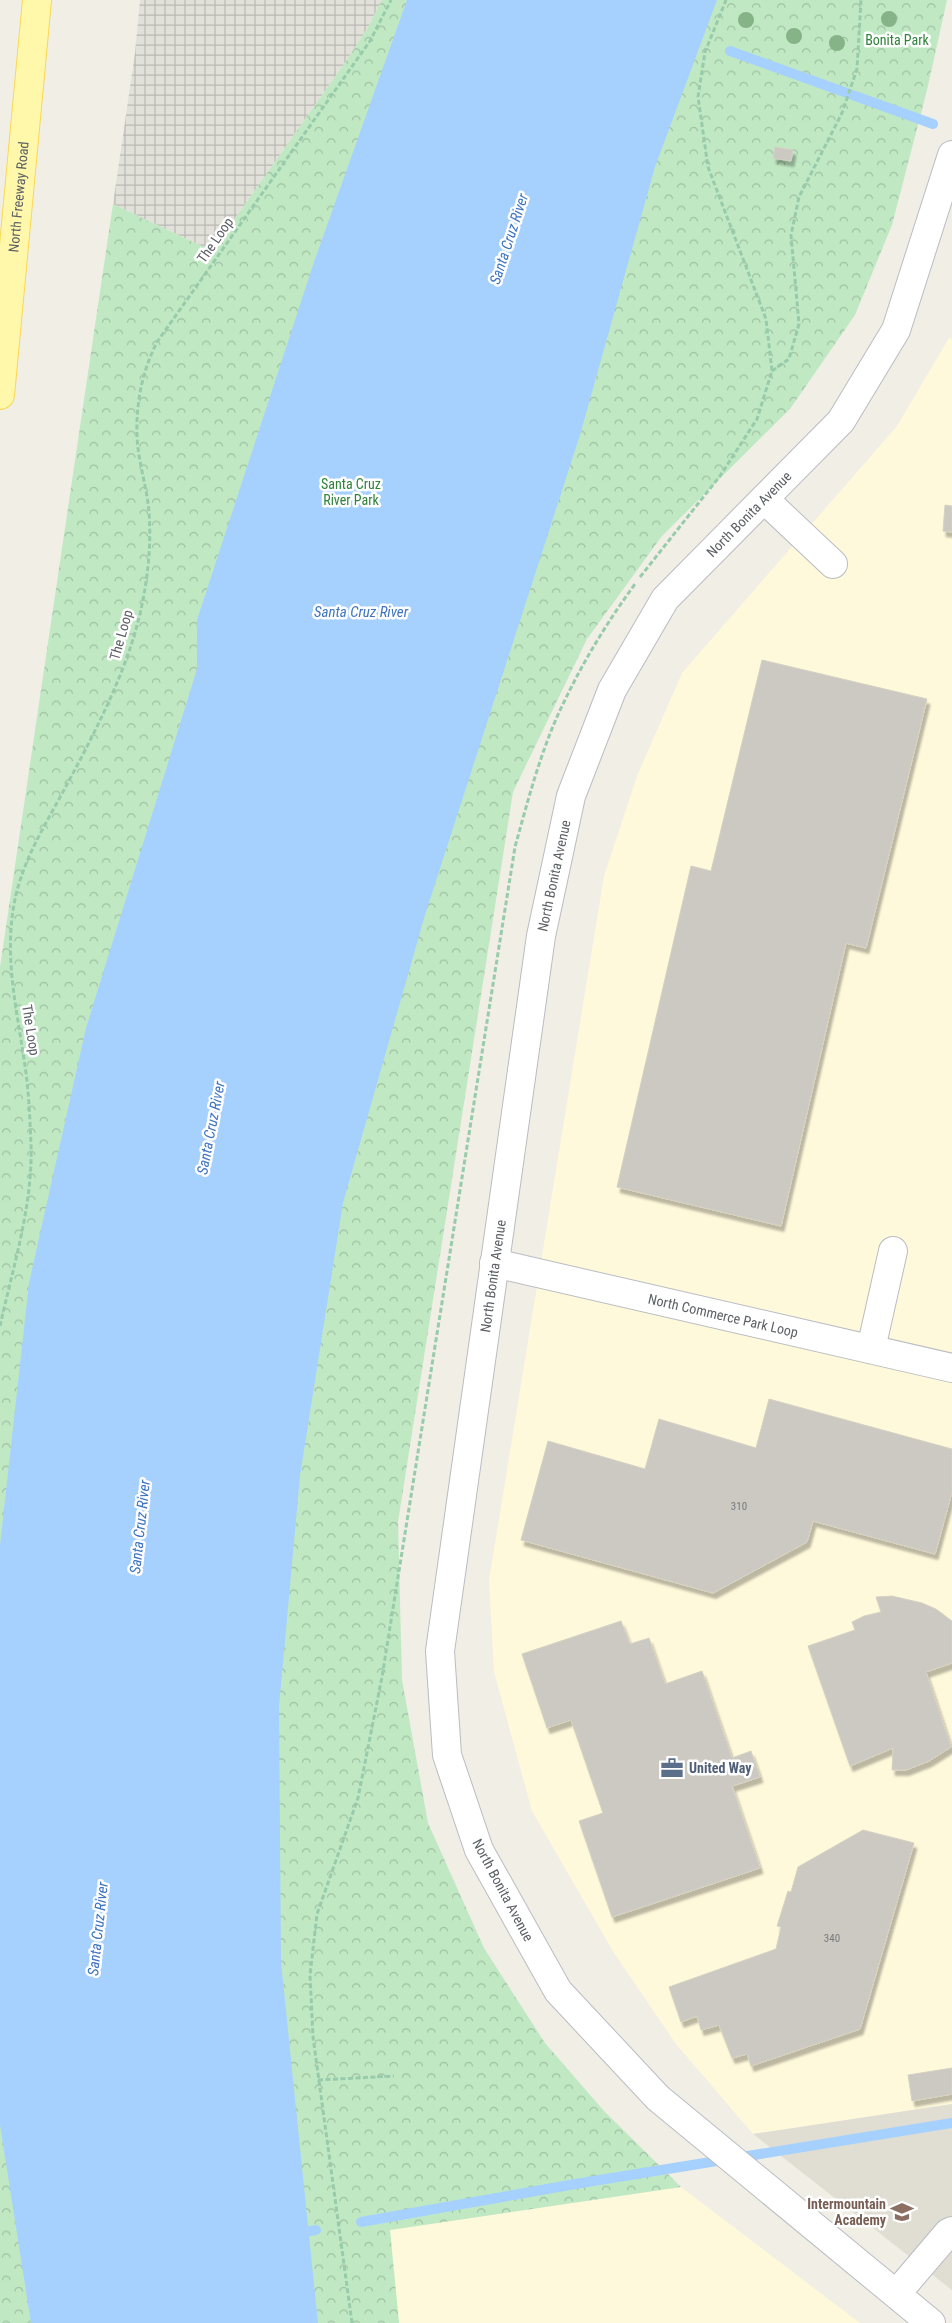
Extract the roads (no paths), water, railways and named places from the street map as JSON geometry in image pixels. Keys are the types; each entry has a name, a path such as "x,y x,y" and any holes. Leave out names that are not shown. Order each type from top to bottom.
{"main road":[{"name":"North Freeway Road","path":"0,395 37,0"}],"street":[{"name":"North Bonita Avenue","path":"931,2323 897,2293 658,2098 558,1991 480,1850 447,1755 440,1651 541,936 571,796 612,690 665,599 841,421 896,330 952,155"},
{"path":"764,498 833,564"},
{"path":"871,1349 893,1250"},
{"name":"North Commerce Park Loop","path":"494,1263 952,1368"},
{"path":"897,2293 948,2233 952,2231"}],"water":[{"name":"Santa Cruz River","path":"407,0 717,0 655,167 580,435 425,915 343,1203 300,1476 279,1707 281,1962 318,2323 31,2323 0,2125 0,1545 29,1283 86,1028 197,669 197,620 314,262"}],"waterway":[{"path":"730,51 933,124"},
{"path":"361,2222 581,2183 952,2123"},
{"path":"297,2233 316,2230"}],"place":[{"name":"United Way","path":"672,1768"},
{"name":"Intermountain Academy","path":"902,2212"}],"park label":[{"name":"Bonita Park","path":"897,40"},
{"name":"Santa Cruz River Park","path":"351,492"}]}
